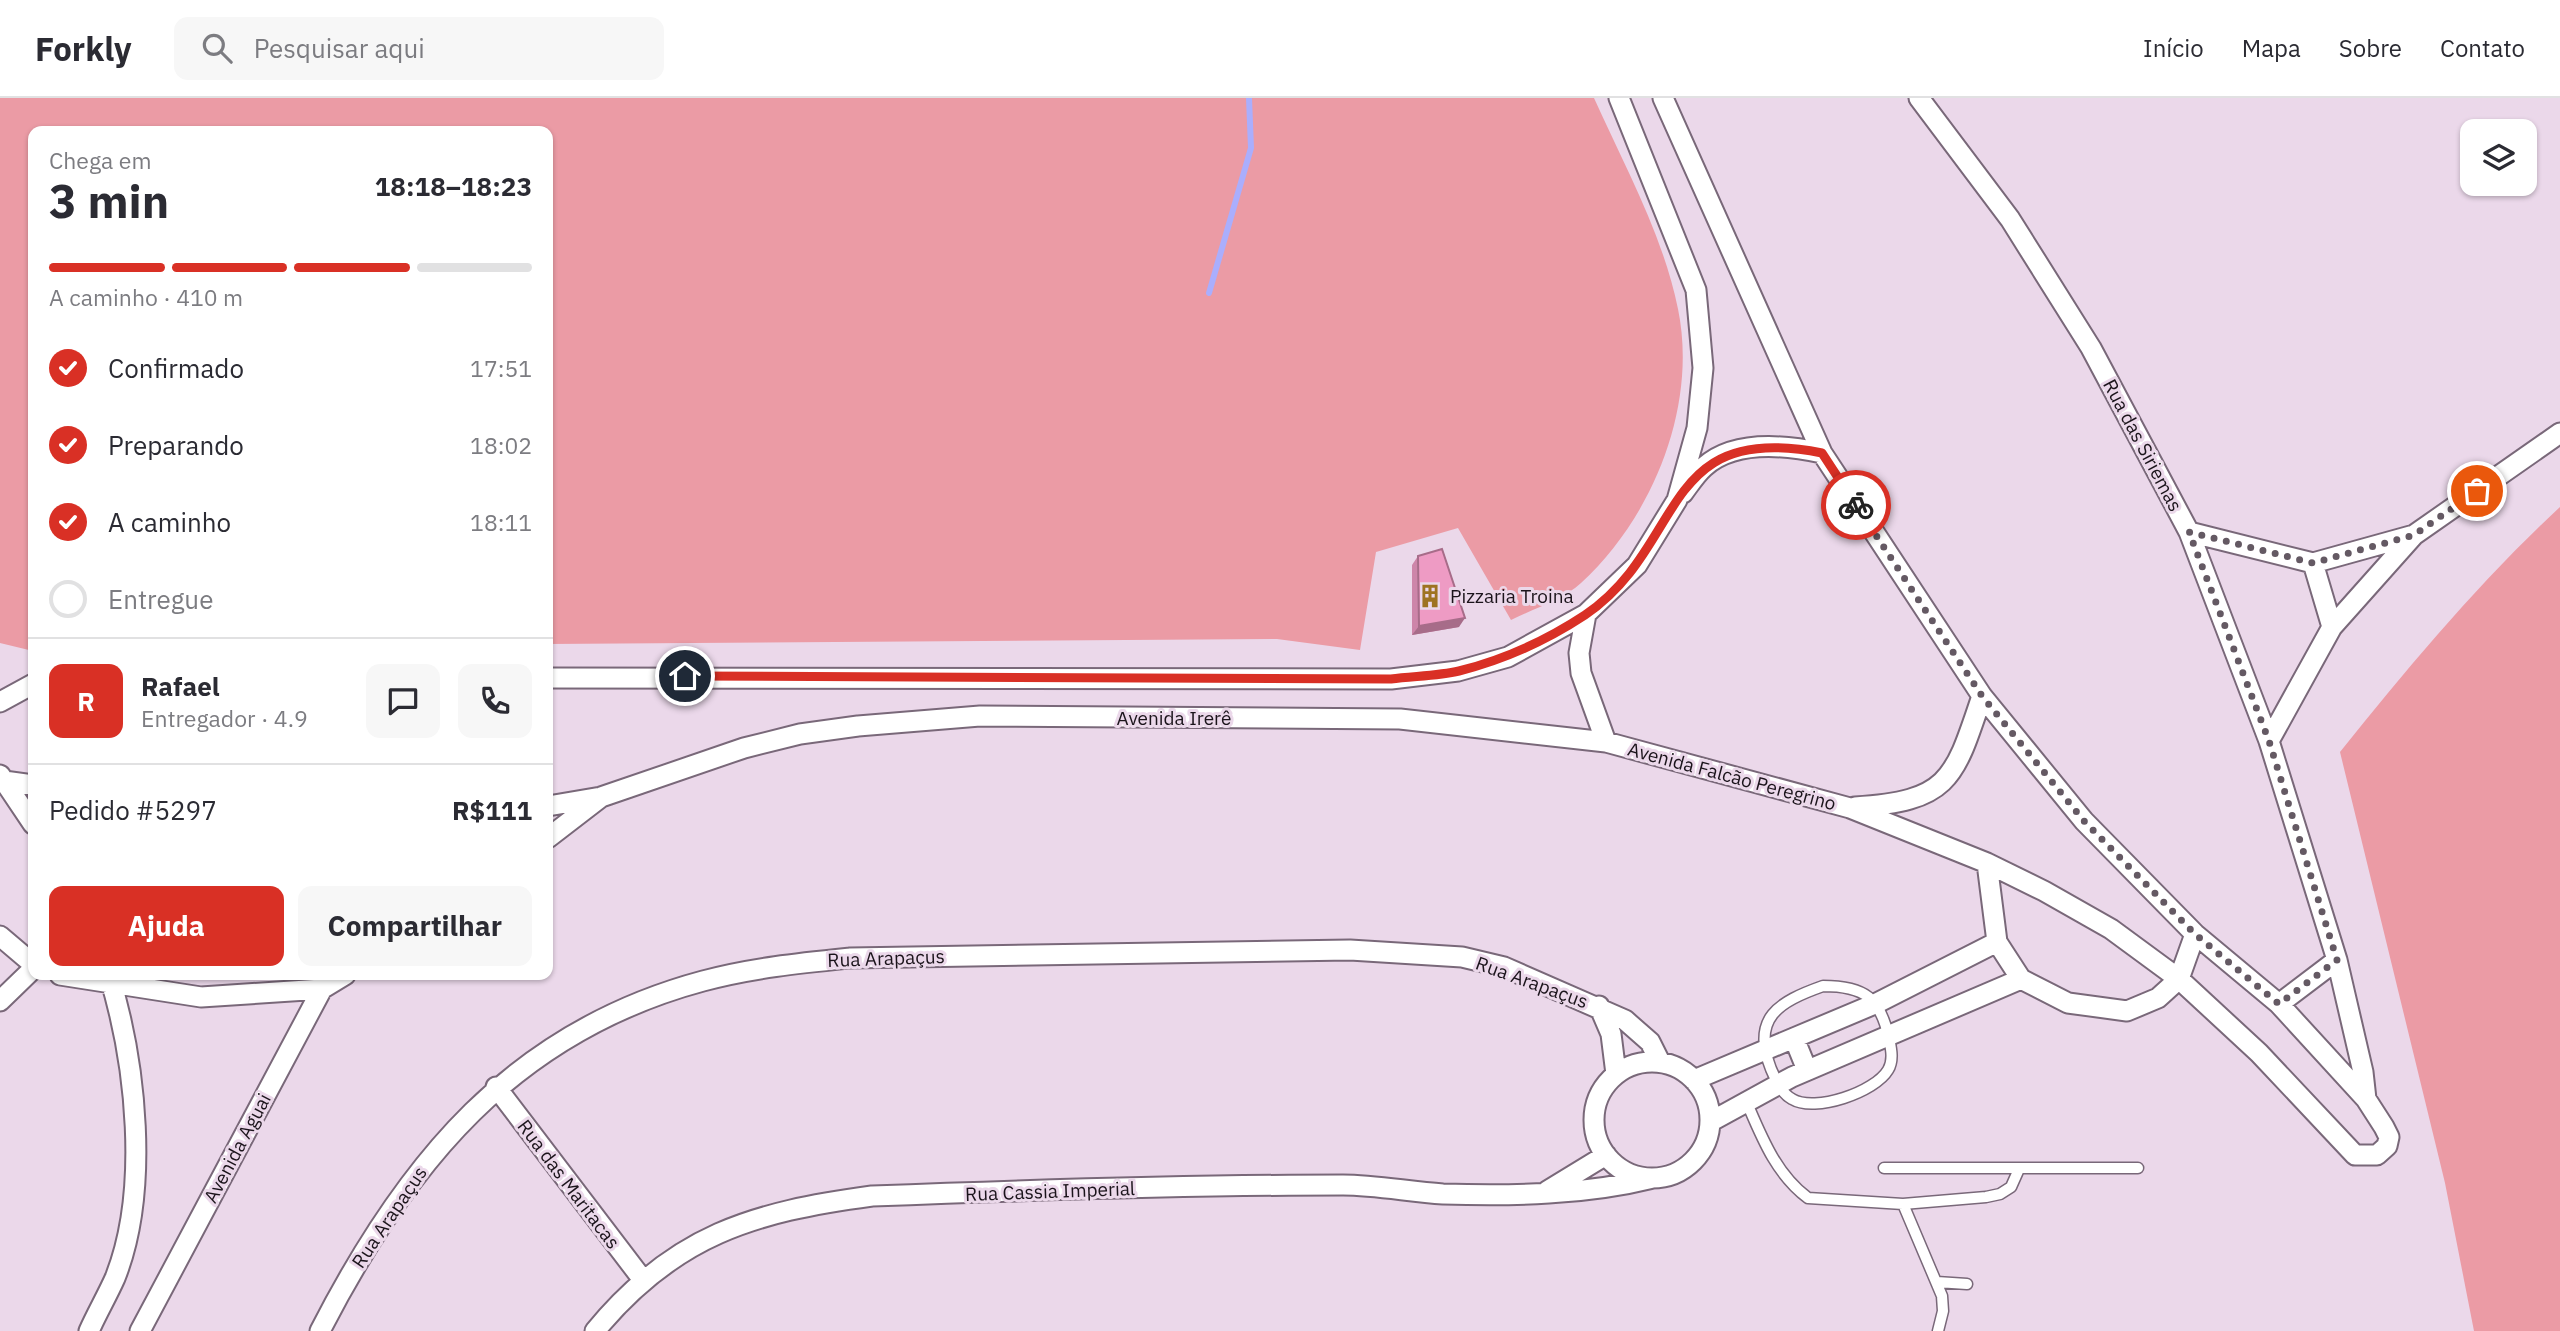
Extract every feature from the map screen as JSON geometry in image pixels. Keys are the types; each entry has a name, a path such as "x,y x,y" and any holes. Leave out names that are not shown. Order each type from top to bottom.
{"street":[{"path":"1619,98 1696,290 1703,368 1697,428 1677,499"},
{"name":"Avenida Falcão Peregrino","path":"1586,614 1579,653 1581,673 1606,742 1850,808 1987,863 2111,929 2179,979 2251,1045 2355,1155 2367,1157 2384,1151 2389,1136 2366,1099 2279,1004 2195,934 2084,821 1982,696 1822,453 1663,98"},
{"name":"Rua das Siriemas","path":"1919,98 2010,219 2084,337 2189,532 2269,741 2337,960 2364,1072 2366,1099"},
{"path":"2269,741 2332,627 2414,535 2560,433"},
{"path":"553,678 1391,679 1458,671 1508,657 1586,614 1637,565 1677,499 1704,467 1731,452 1760,447 1822,453"},
{"path":"2189,532 2313,563 2414,535"},
{"path":"2313,563 2332,627"},
{"path":"0,702 28,687"},
{"path":"1850,808 1916,800 1941,784 1963,754 1982,696"},
{"name":"Avenida Irerê","path":"601,797 744,748 800,734 980,716 1400,719 1606,742"},
{"path":"2,778 28,784"},
{"path":"2,778 28,817"},
{"path":"553,805 601,797"},
{"path":"553,834 601,797"},
{"path":"1987,863 1997,942 2021,979 2068,1003 2127,1011 2158,998 2179,979 2195,934"},
{"path":"0,936 28,962"},
{"path":"1694,1080 1877,1003 1997,942"},
{"name":"Rua Arapaçus","path":"320,1331 400,1194 442,1142 496,1087 563,1040 665,994 704,981 751,971 850,958 1350,950 1462,957 1504,967 1599,1006 1637,1029 1650,1042 1660,1062"},
{"path":"2279,1004 2337,960"},
{"path":"0,1001 28,972"},
{"path":"1710,1122 1807,1070 2021,979"},
{"path":"89,1331 116,1276 132,1197 135,1133 131,1065 111,980 201,997 322,989 337,980"},
{"path":"172,980 201,997"},
{"name":"Avenida Aguai","path":"140,1331 322,989"},
{"name":"Rua Arapaçus","path":"1599,1006 1611,1034 1616,1074"},
{"path":"1794,1038 1807,1070"},
{"path":"1644,1062 1660,1062 1679,1068 1704,1092 1710,1122 1707,1139 1699,1155 1686,1167 1671,1175 1653,1178 1635,1175 1619,1167 1606,1155 1598,1139 1594,1121 1604,1087 1616,1074 1644,1062"},
{"name":"Rua das Maritacas","path":"496,1087 643,1280"},
{"path":"1545,1192 1606,1155"},
{"name":"Rua Cassia Imperial","path":"595,1331 643,1280 680,1253 747,1220 807,1205 872,1196 1196,1186 1347,1185 1443,1194 1545,1192 1606,1190 1653,1178"}],"lane":[{"path":"1823,986 1859,990 1877,1003 1888,1037 1892,1054 1887,1072 1850,1096 1802,1103 1790,1099 1777,1084 1764,1050 1763,1038 1767,1020 1780,1006 1823,986"},
{"path":"1747,1103 1770,1155 1796,1189 1808,1198 1903,1203 2000,1194 2011,1187 2019,1169"},
{"path":"1884,1168 2138,1168"},
{"path":"1903,1203 1937,1282 1943,1311 1938,1331"},
{"path":"1937,1282 1967,1284"}],"shaded area":[{"path":"0,98 1594,98 1653,228 1678,309 1683,346 1681,383 1675,421 1664,458 1649,493 1607,556 1581,583 1557,599 1511,620 1458,528 1376,552 1360,650 1277,639 553,644 553,126 28,126 28,650 0,643"},
{"path":"2560,507 2560,1331 2474,1331 2445,1183 2340,752 2446,625 2501,565"}],"building":[{"name":"Pizzaria Troina","path":"1442,549 1465,618 1419,626 1418,556"}],"waterway":[{"path":"1209,293 1251,148 1249,98"}],"way so far":[{"path":"1856,505 1982,696 2084,821 2195,934 2279,1004 2337,960 2269,741 2189,532 2313,563 2414,535 2477,491"}],"place":[{"name":"Pizzaria Troina","path":"1430,596"}],"route":[{"path":"685,676 1391,679 1458,671 1508,657 1586,614 1637,565 1677,499 1704,467 1731,452 1760,447 1805,449 1822,453 1856,505"}]}
